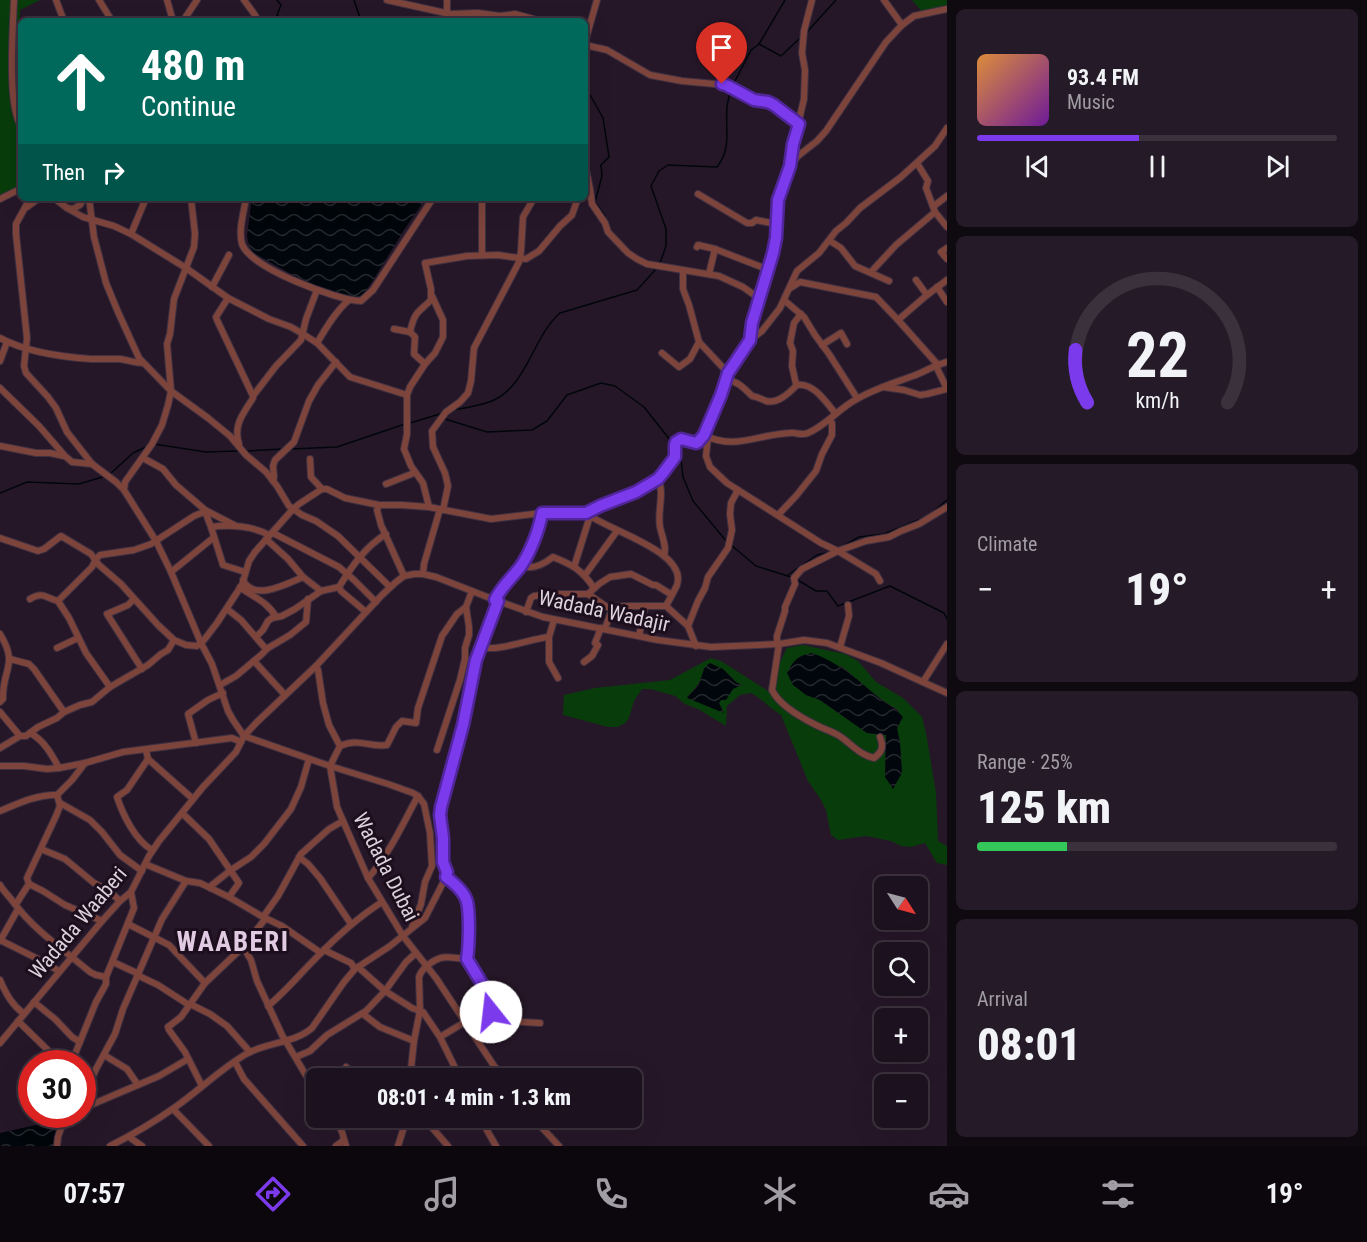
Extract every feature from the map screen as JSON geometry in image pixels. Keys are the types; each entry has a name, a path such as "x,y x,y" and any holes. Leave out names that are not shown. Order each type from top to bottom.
{"street":[{"path":"14,0 12,77 18,122"},
{"path":"56,0 63,18"},
{"path":"99,0 110,18"},
{"path":"167,0 172,18"},
{"path":"185,18 196,0"},
{"path":"244,0 257,18"},
{"path":"387,0 450,16 478,13 500,16 515,14 530,18"},
{"path":"447,0 450,16"},
{"path":"588,33 597,0"},
{"path":"750,340 752,323 769,270 776,238 778,200 790,166 799,124 805,86 802,53 804,31 812,0"},
{"path":"884,0 902,25"},
{"path":"790,166 826,131 886,42 902,25 914,16 947,9"},
{"path":"588,45 607,50 650,75 726,85 754,100 774,105 799,124"},
{"path":"880,581 876,574 821,543 727,483 710,467 706,456 706,436 727,376 750,340 762,331 784,300 797,271 819,253 836,231 861,208 901,177 935,146 947,128"},
{"path":"917,163 928,181 926,188 935,209 947,227"},
{"path":"588,187 591,204 605,223 608,232 628,253 642,262 719,276 760,299"},
{"path":"0,199 18,191"},
{"path":"698,194 743,222 749,224 756,220 776,224"},
{"path":"871,272 947,196"},
{"path":"27,201 16,224 27,338 24,366 26,373 56,408 68,432 92,464 124,490 156,541 212,664 228,711 243,739"},
{"path":"25,208 35,201"},
{"path":"58,201 83,217 114,226 131,234 186,268 228,298 303,334 317,343 350,377 407,395"},
{"path":"67,208 77,208 82,201"},
{"path":"89,201 94,237 111,297 139,358 171,391 223,429 246,455 266,472 289,506 338,536 390,587"},
{"path":"131,234 145,201"},
{"path":"124,490 125,482 143,458 162,425 171,391 167,344 174,299 194,247 191,201"},
{"path":"246,201 241,235 245,250 251,257 317,290 349,300 361,301 373,290 431,201"},
{"path":"482,201 482,255"},
{"path":"423,574 448,486 445,473 433,447 432,431 446,412 468,393 474,348 516,269 520,258 523,217 532,201"},
{"path":"429,507 423,483 414,473 404,449 407,434 407,395 443,337 443,320 432,296 425,263 482,255 526,259 539,251 572,215 577,201"},
{"path":"830,241 841,248 855,266 889,281"},
{"path":"697,247 698,245 715,249 769,270"},
{"path":"947,248 941,252 947,259"},
{"path":"709,274 715,249"},
{"path":"212,287 229,255"},
{"path":"683,271 683,289 699,342 727,376 752,396 768,401 778,399 797,385 803,384 835,413"},
{"path":"916,280 927,295"},
{"path":"898,320 947,280"},
{"path":"788,289 800,282 876,297 937,365 947,389 920,395 882,387"},
{"path":"937,288 947,302"},
{"path":"240,447 237,429 244,411 276,366 299,343 317,290"},
{"path":"410,332 415,315 429,303 432,296"},
{"path":"228,298 216,317 253,396"},
{"path":"317,343 334,317 349,300"},
{"path":"784,300 801,314 857,398"},
{"path":"797,385 792,366 793,351 790,343 794,323 801,314"},
{"path":"394,329 410,332 415,337 414,354 425,364"},
{"path":"822,345 841,333 847,344"},
{"path":"0,338 26,348 59,356 143,363"},
{"path":"0,361 7,342"},
{"path":"662,353 679,367 690,359 699,342"},
{"path":"273,481 275,460 294,442 313,394 336,362"},
{"path":"706,436 720,442 729,442 748,441 789,432 803,434 830,420 835,413 857,398 947,362"},
{"path":"0,388 72,462 92,464"},
{"path":"778,515 801,492 816,471 832,435 833,428 830,420"},
{"path":"574,567 588,514 658,479 675,457 676,442 681,439 696,443 706,436"},
{"path":"0,446 65,456"},
{"path":"143,458 163,469 176,485 204,511 239,527"},
{"path":"310,459 311,477 322,489"},
{"path":"386,484 414,473"},
{"path":"658,479 661,487 660,522 666,550 664,556"},
{"path":"0,538 38,551 61,536 91,554 99,565 122,584 158,625 174,640 186,645 197,646 201,643 227,609 240,587 255,552 293,509 322,489 327,489 345,498 379,506 429,507 491,519 542,513 588,514 664,556 673,565 678,578 677,585 666,606"},
{"path":"688,626 708,577 728,548 732,530 731,502 738,489"},
{"path":"243,739 390,587 404,576 381,525 377,510 379,506"},
{"path":"880,736 882,748 880,753 874,758 866,757 840,736 817,726 784,705 776,697 772,690 777,636 786,604 795,584 794,578 802,569 838,551 866,541 889,537 920,525 947,507"},
{"path":"204,511 223,565 245,572"},
{"path":"57,601 92,567 100,555 134,550 156,541 204,511"},
{"path":"110,1146 129,1137 173,1109 250,1052 307,1032 356,968 390,946 425,918 447,872 443,862 441,807 463,725 476,660 499,591 521,565 535,537 542,513"},
{"path":"211,527 258,530 327,561 347,573 376,602"},
{"path":"585,575 616,531"},
{"path":"256,637 268,621 276,616 282,616 295,609 321,591 339,587 360,557 386,534"},
{"path":"269,536 303,577 321,591"},
{"path":"171,572 213,538"},
{"path":"521,565 526,568 539,566 553,557 585,575 594,588"},
{"name":"Wadada Wadajir","path":"404,576 423,574 436,577 526,612 554,620 696,646 724,647 804,640 827,643 882,663 947,693"},
{"path":"588,594 609,577 631,574 672,595"},
{"path":"243,580 245,585 261,592 303,577"},
{"path":"240,587 264,603 276,616"},
{"path":"339,587 366,612"},
{"path":"330,766 340,746 348,742 360,741 374,745 387,745 396,727 402,722 416,723 418,708 442,636 457,614 466,607 472,591"},
{"path":"30,599 41,594 57,601 110,687"},
{"path":"526,612 531,598 551,594 588,594 607,607 666,606 688,626 696,646"},
{"path":"134,599 128,605 107,614 142,669"},
{"path":"220,685 236,676 266,649 290,635 306,622 308,599"},
{"path":"840,647 849,616 848,605"},
{"path":"584,662 592,656 598,645 595,643 612,610 611,606"},
{"path":"639,636 645,606"},
{"path":"437,750 465,659 470,627 466,607"},
{"path":"227,609 241,620 266,649"},
{"path":"554,620 549,637 549,662 558,678"},
{"path":"0,634 6,644 10,659 3,699 0,702"},
{"path":"481,647 493,649 549,637"},
{"path":"57,648 78,638"},
{"path":"0,748 64,712 92,702 110,687 142,669 168,650 174,640"},
{"path":"923,682 947,644"},
{"path":"10,659 29,664 64,712"},
{"path":"254,662 285,695"},
{"path":"0,666 8,669"},
{"path":"316,666 329,725 340,746"},
{"path":"196,742 188,714 222,693"},
{"path":"456,694 468,698"},
{"path":"0,712 20,736"},
{"path":"30,733 48,749 59,768"},
{"path":"0,766 59,768 123,752 231,738 243,739 387,783 418,796 424,804 430,833 432,866 412,927"},
{"name":"Wadada Waaberi","path":"0,1043 2,1034 18,1021 102,921 131,892 152,850 193,799 236,752 243,739"},
{"path":"146,750 148,759 193,799"},
{"path":"148,759 127,790 117,797 138,837 146,847 152,850"},
{"path":"210,888 251,857 291,809 301,787 309,759"},
{"path":"0,811 25,801 57,795 85,763"},
{"name":"Wadada Dubai","path":"330,766 338,807 368,878 403,936 427,965 496,1068"},
{"path":"57,795 60,803 56,816 27,878 28,884 15,916 1,936 59,971"},
{"path":"368,878 386,854 418,796"},
{"path":"60,803 90,820 120,855 142,872"},
{"path":"182,813 209,839 239,882 229,897"},
{"path":"202,1086 181,1044 168,1027 181,1017 205,983 243,947 278,897 303,851 343,821"},
{"path":"40,849 64,859 120,901"},
{"path":"299,857 320,878 351,924"},
{"path":"146,864 186,881 200,883 229,897 322,951 351,963 385,991 427,1016 440,1036 455,1068"},
{"path":"446,877 455,883 467,900 469,951 467,959 495,1005 513,1021 540,1023"},
{"path":"96,1071 115,1034 123,1009 162,919 186,881"},
{"path":"28,884 65,905 102,921"},
{"path":"0,885 17,907 45,936 96,975 106,977"},
{"path":"77,1050 134,908 131,892"},
{"path":"268,1006 351,924 382,902"},
{"path":"128,924 174,950 205,983"},
{"path":"243,947 251,960 268,1006 306,1075"},
{"path":"296,1057 310,1051 327,1035 363,1014 416,953"},
{"path":"411,1068 420,1010 420,973 427,965 444,956 467,959"},
{"path":"113,962 210,1014 227,1026 250,1052"},
{"path":"0,980 7,995 24,1014"},
{"path":"34,1002 80,1042"},
{"path":"473,1034 493,1020 491,1012 495,1005"},
{"path":"363,1014 380,1027 414,1041"},
{"path":"18,1021 48,1050"},
{"path":"440,1036 465,1022"},
{"path":"104,1055 127,1069 138,1085"},
{"path":"96,1103 159,1076 188,1059"},
{"path":"235,1062 244,1079 303,1146"},
{"path":"173,1109 209,1146"},
{"path":"57,1146 61,1128"},
{"path":"336,1146 345,1143 340,1128"},
{"path":"398,1146 404,1128"},
{"path":"432,1128 448,1146"},
{"path":"486,1128 496,1146"},
{"path":"542,1128 559,1146"},
{"path":"129,1137 142,1146"}],"green space":[{"path":"0,0 40,0 20,10 20,18 18,18 18,187 0,199"},
{"path":"912,0 947,0 947,6 924,14"},
{"path":"803,645 845,654 858,661 876,682 903,698 922,717 936,793 938,841 947,846 947,865 937,863 925,843 911,847 866,836 838,840 831,835 826,810 808,781 781,715 751,693 740,695 727,706 726,726 685,704 675,696 651,689 642,689 634,701 629,718 618,727 608,727 563,715 564,695 595,688 670,680 711,658 721,661 768,691 787,648","holes":["841,666 898,710 899,725 897,728 902,773 885,777 886,735 867,733 820,700 806,695","704,668 723,669 736,682 719,703 723,712 687,697 698,684"]}],"water":[{"path":"252,201 424,201 370,285 362,295 353,298 313,284 254,253 249,246 247,236"},
{"path":"812,653 848,673 903,717 897,728 902,773 893,789 885,777 886,735 867,733 820,700 806,695 793,685 787,673 789,669 799,657"},
{"path":"710,663 723,669 742,685 733,689 726,700 721,700 719,703 724,713 687,698 698,686 704,670"},
{"path":"22,1128 59,1128 53,1146 0,1146 0,1133"}],"waterway":[{"path":"277,0 281,5 277,15 280,18"},
{"path":"354,0 360,18"},
{"path":"733,85 751,50 759,44 785,0"},
{"path":"806,33 836,0"},
{"path":"759,44 781,56 800,38"},
{"path":"660,263 666,246 666,229 651,186 659,171 668,165 717,167 725,153 727,106 731,89"},
{"path":"588,91 603,118 609,157 601,165 602,176 595,202 605,216"},
{"path":"453,410 489,402 512,386 542,335 560,313 637,290 656,269"},
{"path":"445,419 487,432 532,430 547,421 567,395 601,383 615,386 644,407 674,445"},
{"path":"410,423 443,413"},
{"path":"291,449 337,447 405,424"},
{"path":"154,444 206,452 238,451"},
{"path":"110,474 133,453 146,447"},
{"path":"678,448 683,477 693,501 727,542"},
{"path":"246,451 283,449"},
{"path":"0,493 27,482 79,484 106,476"},
{"path":"934,511 947,500"},
{"path":"843,546 859,537 884,534 923,518"},
{"path":"731,545 756,566 791,577"},
{"path":"788,575 817,555 831,552"},
{"path":"796,579 816,591 827,591 838,606 890,586 944,613 947,619"}],"district":[{"name":"WAABERI","path":"233,942"}],"route":[{"path":"491,1012 495,1005 467,959 469,951 467,900 455,883 446,877 440,815 463,725 476,660 498,601 495,600 499,591 521,565 535,537 542,513 586,513 636,492 658,479 675,457 676,442 681,439 696,443 704,435 728,373 750,340 752,323 773,253 778,200 790,166 799,124 774,105 754,100 722,84"}]}
